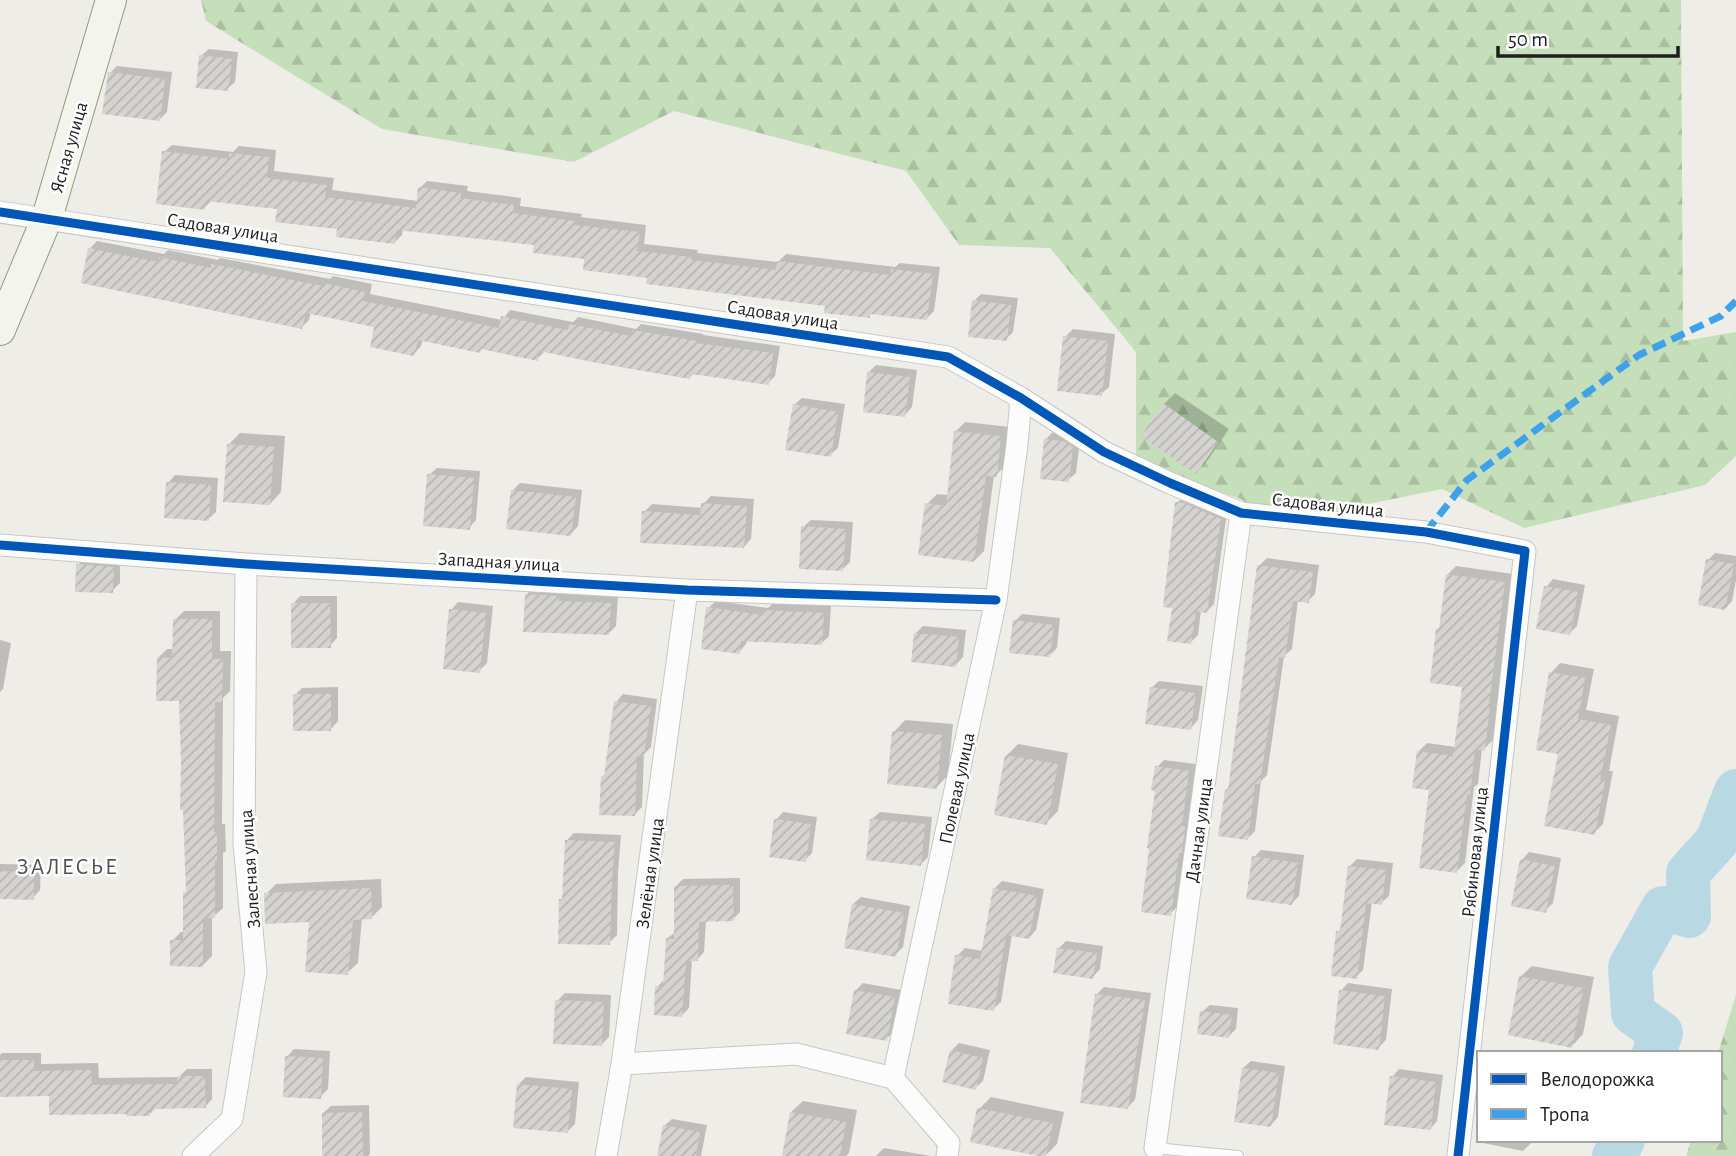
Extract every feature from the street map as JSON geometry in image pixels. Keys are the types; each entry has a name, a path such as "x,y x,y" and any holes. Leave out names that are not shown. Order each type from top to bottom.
{"main road":[{"name":"Ясная улица","path":"0,330 47,218 111,0"}],"street":[{"name":"Садовая улица","path":"0,212 948,357 1021,398 1104,452 1241,513 1426,532 1525,551"},
{"name":"Полевая улица","path":"893,1078 996,600 1021,398"},
{"name":"Дачная улица","path":"1155,1147 1241,513"},
{"name":"Западная улица","path":"0,545 246,564 687,590 996,600"},
{"name":"Рябиновая улица","path":"1458,1156 1525,551"},
{"name":"Залесная улица","path":"193,1156 232,1119 256,972 244,844 246,564"},
{"name":"Зелёная улица","path":"606,1156 622,1063 687,590"},
{"path":"622,1063 796,1054 893,1078 949,1143 947,1156"}],"lane":[{"path":"1155,1147 1238,1156"}],"green space":[{"path":"201,0 1681,0 1683,341 1736,332 1736,456 1705,485 1524,528 1442,489 1275,523 1241,499 1136,464 1136,352 1050,248 959,245 906,171 674,111 574,162 382,129 206,21"},
{"path":"1736,995 1736,1156 1686,1156 1690,1142 1722,1142 1722,1051 1719,1051"}],"building":[{"path":"199,55 232,59 228,91 196,88"},
{"path":"108,72 165,79 160,121 102,114"},
{"path":"162,151 229,159 229,153 269,157 267,178 327,185 325,197 416,208 418,187 461,193 460,198 514,205 513,213 575,221 575,225 640,232 637,251 691,257 691,260 776,270 777,261 890,275 891,269 933,274 927,320 870,314 870,318 824,313 825,306 646,284 647,278 583,270 584,259 533,253 534,245 397,230 395,244 336,237 337,229 275,222 277,209 206,201 205,210 156,204"},
{"path":"88,248 158,262 159,257 211,268 211,264 323,286 324,283 365,292 363,301 499,328 501,316 568,330 569,324 631,336 632,330 697,341 696,343 773,353 769,385 691,374 690,379 539,351 538,361 481,349 480,353 418,340 414,356 370,347 374,327 306,313 302,329 81,283"},
{"path":"972,300 1011,305 1007,341 968,337"},
{"path":"1063,336 1108,341 1102,396 1057,391"},
{"path":"867,372 910,377 905,417 863,412"},
{"path":"1163,403 1218,442 1196,474 1141,436"},
{"path":"793,404 838,412 831,457 785,450"},
{"path":"954,431 1001,436 997,477 986,476 974,562 918,555 925,503 946,506"},
{"path":"1044,439 1063,441 1073,447 1069,482 1040,479"},
{"path":"227,444 274,447 270,505 223,502"},
{"path":"427,474 474,478 470,530 423,526"},
{"path":"166,482 211,485 209,521 164,518"},
{"path":"511,490 576,497 571,536 506,529"},
{"path":"1175,502 1184,503 1221,519 1207,613 1196,611 1191,644 1167,641 1172,608 1163,607"},
{"path":"701,503 747,506 744,548 640,543 642,511 700,515"},
{"path":"801,526 846,529 843,571 799,569"},
{"path":"1706,559 1734,564 1725,610 1698,605"},
{"path":"76,564 114,567 113,593 75,592"},
{"path":"1257,565 1313,572 1309,603 1293,601 1285,658 1279,657 1260,784 1255,784 1248,840 1218,836 1225,790 1228,790"},
{"path":"1446,574 1505,582 1485,751 1475,749 1457,873 1419,868 1429,790 1412,788 1417,751 1453,756 1462,687 1430,683"},
{"path":"1544,586 1578,592 1570,635 1536,629"},
{"path":"525,594 559,596 559,601 611,603 609,635 523,632"},
{"path":"291,603 330,603 331,648 291,648"},
{"path":"706,607 763,615 763,610 824,613 822,645 741,641 740,654 701,649"},
{"path":"449,609 486,613 480,673 443,669"},
{"path":"173,619 212,619 212,659 223,659 222,702 215,702 215,918 203,918 203,967 170,966 170,940 183,940 183,892 186,892 183,810 180,810 179,701 156,701 157,657 172,658"},
{"path":"1013,620 1054,625 1050,657 1009,653"},
{"path":"914,633 959,637 956,667 911,662"},
{"path":"1549,672 1585,678 1578,719 1611,725 1600,780 1605,780 1595,835 1544,826 1558,754 1536,750"},
{"path":"1150,687 1196,693 1191,730 1145,724"},
{"path":"293,694 331,694 331,731 293,731"},
{"path":"614,701 651,706 644,756 637,756 635,816 599,815 601,776 604,776"},
{"path":"892,731 942,735 937,789 887,784"},
{"path":"1005,755 1058,764 1047,825 994,815"},
{"path":"1155,766 1189,771 1182,826 1185,827 1182,853 1179,853 1171,916 1141,912 1155,791 1151,790"},
{"path":"774,819 811,824 806,862 769,857"},
{"path":"870,819 925,824 921,866 866,860"},
{"path":"565,840 615,842 610,945 558,944"},
{"path":"1252,856 1298,863 1292,905 1246,899"},
{"path":"1520,859 1555,866 1546,913 1511,906"},
{"path":"1348,866 1386,870 1382,905 1366,903 1357,979 1331,976"},
{"path":"0,871 34,872 34,900 0,899"},
{"path":"733,885 734,921 699,922 698,961 686,961 682,1017 654,1015 655,986 663,987 666,938 674,939 674,886"},
{"path":"371,888 372,919 353,920 348,975 305,972 309,922 265,924 264,893"},
{"path":"993,888 1037,896 1029,939 1006,935 994,1011 948,1004 955,955 980,959"},
{"path":"852,904 904,913 896,957 844,948"},
{"path":"1057,948 1097,953 1093,979 1053,973"},
{"path":"1519,976 1583,988 1572,1048 1508,1035"},
{"path":"854,990 895,997 887,1041 846,1034"},
{"path":"1339,990 1385,996 1379,1050 1333,1044"},
{"path":"1095,994 1145,1000 1128,1109 1080,1103"},
{"path":"555,1000 604,1002 602,1046 553,1044"},
{"path":"1200,1011 1232,1015 1229,1038 1197,1034"},
{"path":"950,1050 983,1058 976,1090 942,1082"},
{"path":"285,1056 323,1058 321,1099 283,1097"},
{"path":"0,1060 34,1060 34,1071 91,1070 92,1085 177,1084 177,1076 205,1076 206,1108 150,1109 150,1116 49,1115 49,1096 0,1097"},
{"path":"1242,1068 1279,1073 1271,1127 1234,1122"},
{"path":"1390,1076 1436,1082 1431,1130 1384,1125"},
{"path":"517,1084 572,1089 568,1133 513,1128"},
{"path":"977,1108 1053,1123 1046,1156 970,1142"},
{"path":"362,1112 363,1156 322,1156 322,1113"},
{"path":"790,1112 846,1122 840,1156 782,1156"},
{"path":"663,1125 700,1132 696,1156 657,1156"}],"waterway":[{"path":"1655,1051 1661,1033 1633,1013 1630,967 1663,908 1689,916 1688,873 1717,841 1736,791"},
{"path":"1614,1156 1622,1142"}],"marked path":[{"path":"1426,532 1467,480 1639,355 1721,316 1736,301"}],"cycle path":[{"path":"0,212 948,357 1021,398 1104,452 1241,513 1426,532 1525,551 1458,1156"},
{"path":"0,545 246,564 687,590 996,600"}],"district":[{"name":"ЗАЛЕСЬЕ","path":"68,866"}]}
